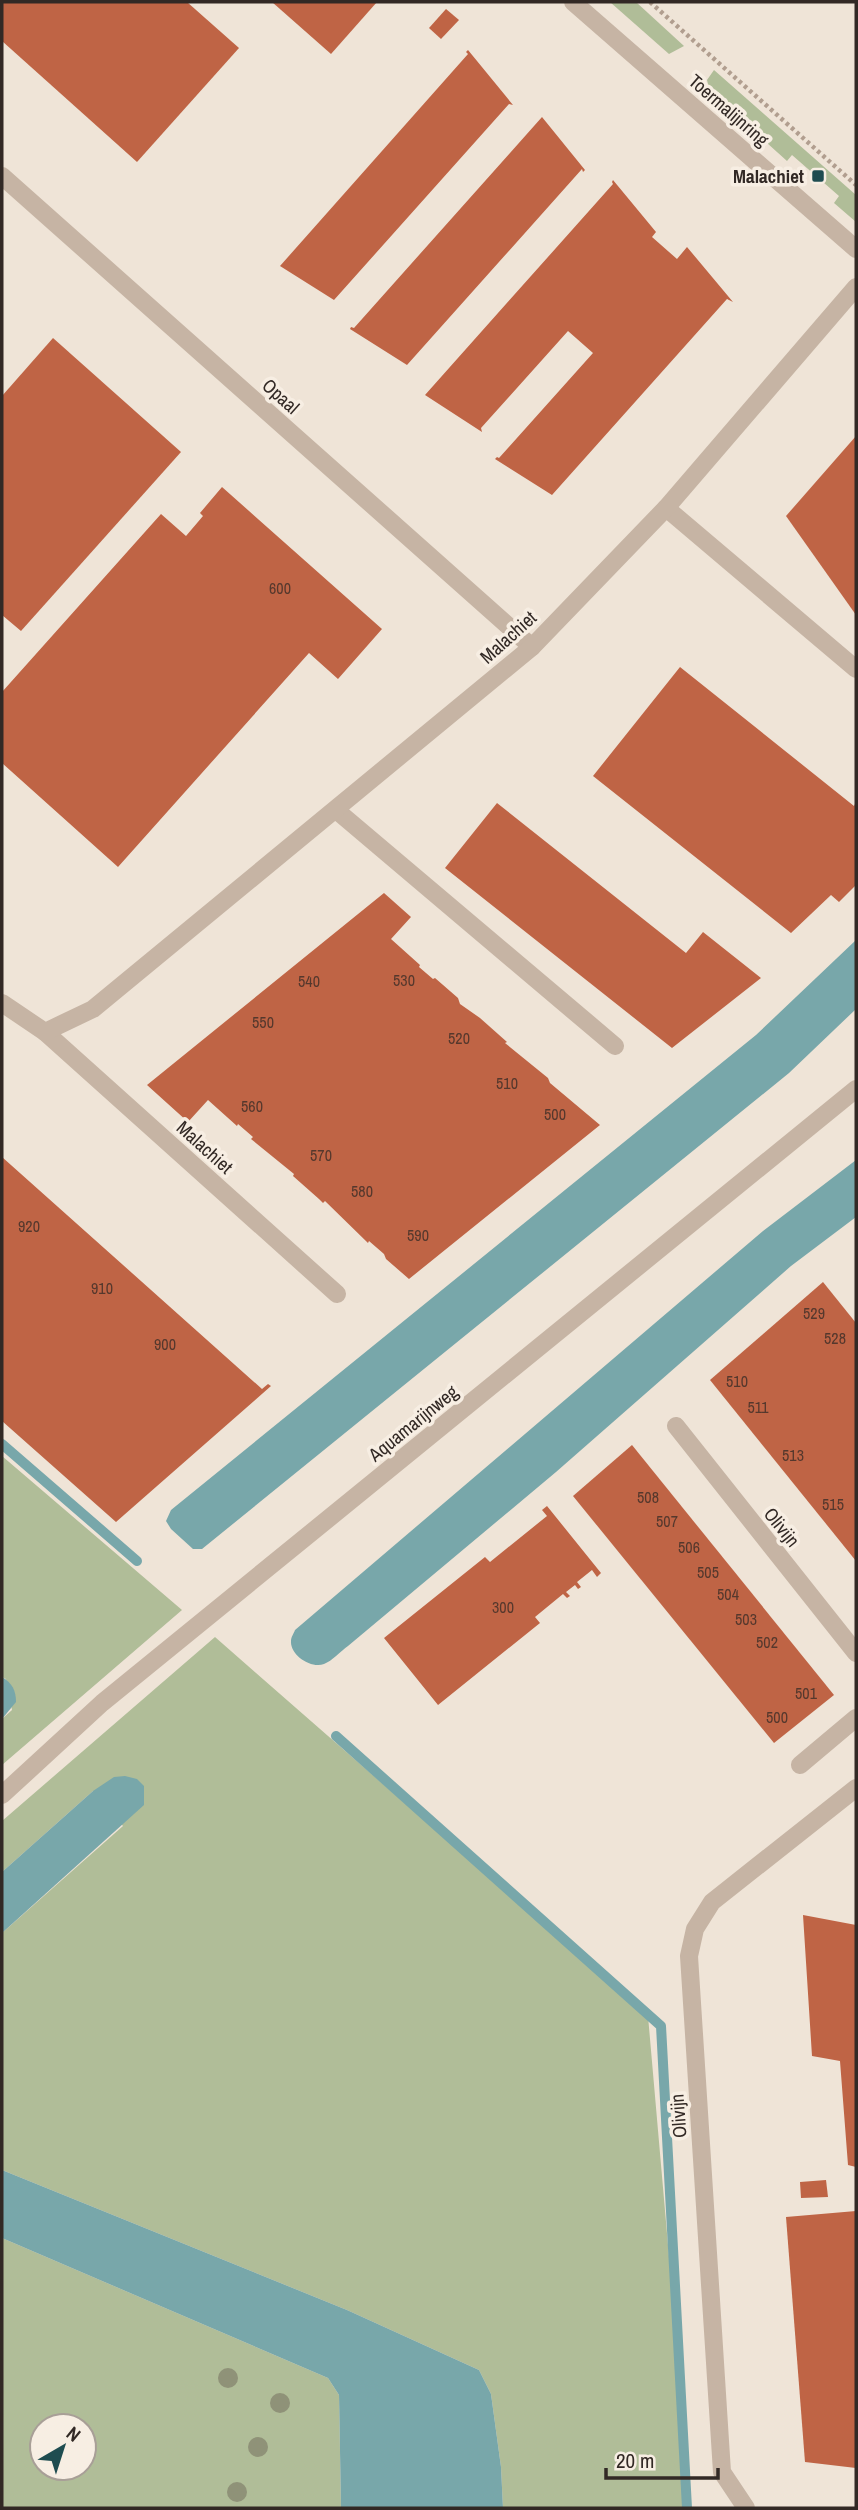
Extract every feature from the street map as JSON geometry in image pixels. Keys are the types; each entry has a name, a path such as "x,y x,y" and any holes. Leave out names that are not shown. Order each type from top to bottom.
{"street":[{"name":"Toermalijnring","path":"573,2 856,249"},
{"name":"Opaal","path":"2,176 532,647"},
{"name":"Malachiet","path":"46,1032 93,1009 532,647 666,508 856,287"},
{"path":"666,508 856,669"},
{"path":"336,810 615,1046"},
{"name":"Malachiet","path":"2,1003 46,1032 337,1294"},
{"name":"Aquamarijnweg","path":"2,1795 102,1703 856,1089"},
{"name":"Olivijn","path":"676,1426 856,1653"},
{"path":"800,1765 856,1718"},
{"name":"Olivijn","path":"747,2508 722,2472 690,1956 695,1929 712,1902 856,1788"}],"path":[{"name":"Toermalijnring","path":"650,2 856,185"}],"green space":[{"path":"610,2 636,2 684,46 669,54"},
{"path":"714,70 856,195 856,222 834,203 839,196 792,155 787,161 710,92 707,80"},
{"path":"2,1456 182,1610 2,1765 2,1719 12,1710 6,1679 2,1677"},
{"path":"215,1637 648,2016 691,2508 503,2508 501,2467 491,2394 479,2370 347,2310 2,2170 2,1933 123,1826 93,1791 2,1872 2,1821"},
{"path":"2,2238 328,2378 339,2395 341,2508 2,2508"}],"water":[{"path":"856,940 856,1009 789,1073 202,1549 193,1549 171,1529 166,1521 171,1510 756,1035"},
{"path":"856,1160 856,1217 791,1266 556,1472 333,1658 319,1665 308,1663 298,1656 291,1641 295,1630 763,1231"},
{"path":"2,1677 13,1687 16,1702 2,1719"},
{"path":"114,1777 137,1779 144,1786 144,1805 2,1933 2,1872 93,1791"},
{"path":"2,2170 347,2310 479,2370 491,2394 501,2467 503,2508 341,2508 339,2395 328,2378 2,2238"}],"building":[{"path":"2,2 187,2 239,48 137,162 2,41"},
{"path":"272,2 377,2 331,54"},
{"path":"446,9 459,20 441,39 429,28"},
{"path":"468,50 513,105 509,104 334,300 280,266 468,54"},
{"path":"542,117 585,170 583,172 582,169 407,365 350,329 354,328"},
{"path":"613,180 656,232 652,237 677,259 687,247 733,302 727,299 552,495 495,459 499,458 593,353 568,331 481,428 482,432 425,395 613,184"},
{"path":"53,338 181,452 21,631 2,615 2,396"},
{"path":"856,436 856,615 786,516"},
{"path":"222,487 382,629 338,679 309,653 118,867 2,763 2,692 161,514 186,536 203,516 200,513"},
{"path":"680,667 854,806 856,802 856,885 839,902 831,895 791,933 593,776"},
{"path":"497,803 686,953 703,932 761,978 672,1048 445,868"},
{"path":"384,893 411,917 391,939 420,965 419,967 458,998 460,1004 480,1018 600,1125 409,1279 325,1201 323,1203 293,1176 294,1174 251,1139 253,1137 208,1100 188,1122 147,1085"},
{"path":"2,1157 262,1389 268,1384 271,1386 116,1522 2,1421"},
{"path":"823,1282 856,1323 856,1561 710,1380"},
{"path":"632,1445 834,1695 774,1743 573,1496"},
{"path":"547,1506 601,1573 597,1577 592,1570 577,1582 581,1587 578,1589 575,1585 566,1592 570,1596 567,1598 563,1594 535,1617 540,1623 438,1705 384,1638 485,1557 490,1562 547,1516 542,1510"},
{"path":"803,1915 856,1925 856,2167 848,2165 840,2061 812,2056"},
{"path":"826,2180 828,2197 801,2198 800,2182"},
{"path":"856,2211 856,2468 805,2462 786,2217"}],"waterway":[{"path":"2,1444 137,1561"},
{"path":"336,1736 661,2026 687,2508"}],"place":[{"name":"Malachiet","path":"818,176"}]}
